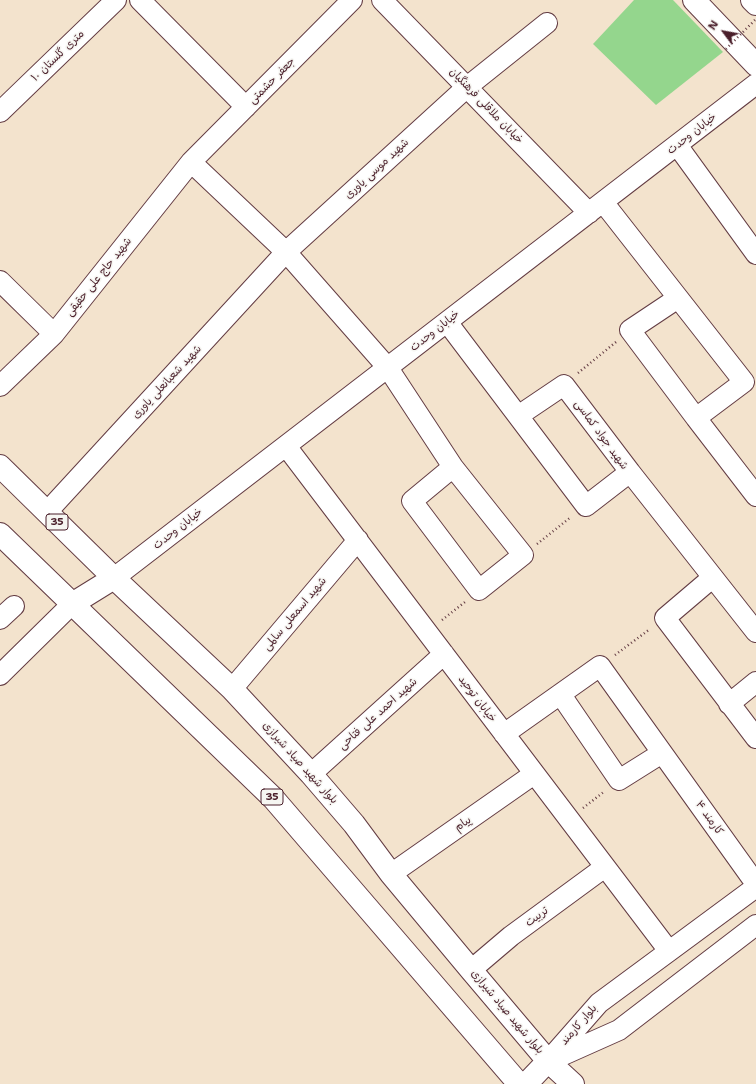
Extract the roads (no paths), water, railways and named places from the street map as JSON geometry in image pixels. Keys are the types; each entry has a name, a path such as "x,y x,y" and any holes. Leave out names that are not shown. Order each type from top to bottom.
{"main road":[{"path":"694,0 756,65"},
{"path":"752,0 756,4"},
{"name":"بلوار شهید صیاد شیرازی","path":"0,466 114,578 232,689 311,774 354,824 391,874 471,970 548,1061 573,1084"},
{"name":"35","path":"0,534 273,798 519,1084"},
{"path":"72,604 114,578"},
{"path":"526,1084 548,1061"}],"street":[{"name":"۱۰ متری گلستان","path":"0,112 116,0"},
{"path":"140,0 246,107"},
{"name":"جعفر حشمتی","path":"191,162 352,0"},
{"name":"خیابان ملاقلی فرهنگیان","path":"382,0 467,87 596,208 678,298 744,382 696,418"},
{"name":"شهید موسی یاوری","path":"286,252 467,87 547,23"},
{"name":"خیابان وحدت","path":"114,578 756,84"},
{"path":"677,145 754,248"},
{"path":"191,162 286,252 388,368 453,468 523,555 479,590 412,501 453,468"},
{"name":"شهید حاج علی حقیقی","path":"0,386 54,334 191,162"},
{"name":"شهید شعبانعلی یاوری","path":"47,512 286,252"},
{"path":"0,281 54,334"},
{"path":"678,298 630,330 756,496"},
{"path":"447,322 518,416"},
{"name":"شهید جواد کماسی","path":"564,385 630,472 586,506 518,416 564,385"},
{"name":"خیابان توحید","path":"286,446 669,951"},
{"path":"630,472 756,632"},
{"name":"شهید اسمعلی سالمی","path":"232,689 358,540"},
{"path":"712,578 665,618 756,738"},
{"path":"0,676 72,604"},
{"path":"0,619 14,606"},
{"name":"شهید احمد علی فتاحی","path":"311,774 444,654"},
{"name":"کارمند ۴","path":"561,695 600,666 756,885"},
{"path":"730,704 756,682"},
{"path":"504,734 561,695 619,780 662,753"},
{"name":"پیام","path":"391,874 534,774"},
{"name":"تربیت","path":"471,970 511,936 605,867"},
{"name":"بلوار کارمند","path":"548,1061 599,1003 756,885"},
{"name":"بلوار کارمند","path":"548,1061 619,1030 756,925"}]}
